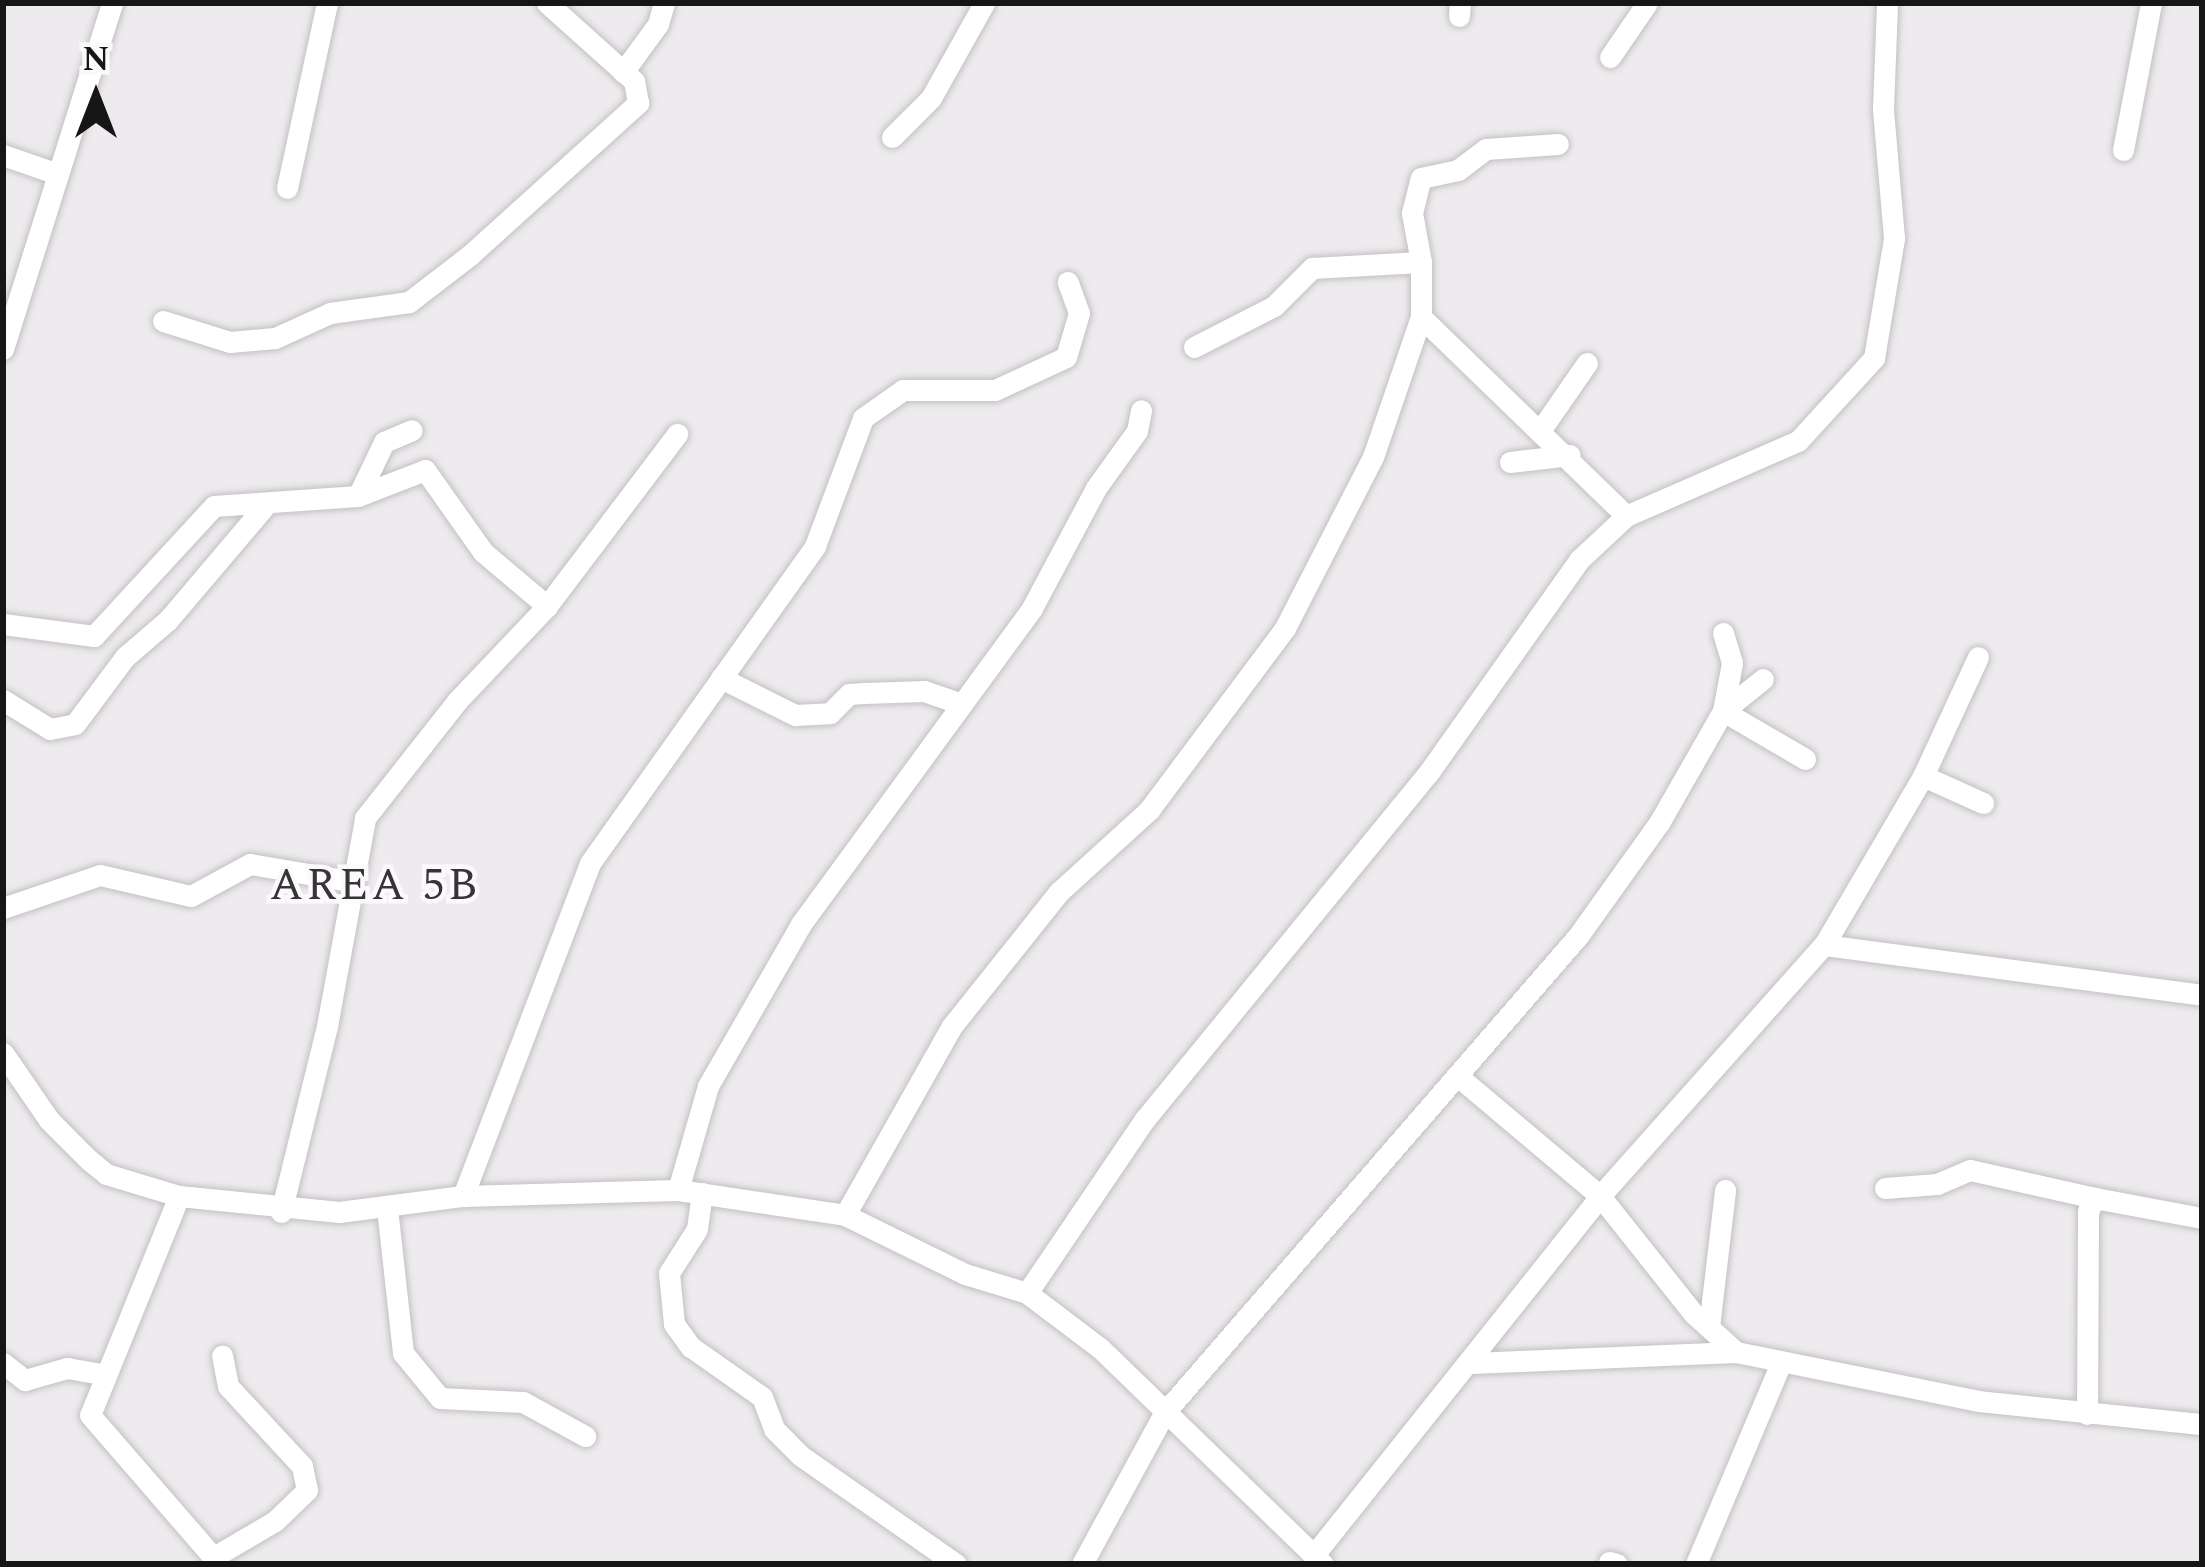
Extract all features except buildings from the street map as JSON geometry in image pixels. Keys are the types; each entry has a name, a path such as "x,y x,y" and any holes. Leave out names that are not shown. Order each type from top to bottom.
{"street":[{"path":"3,349 112,3"},
{"path":"286,188 327,3"},
{"path":"163,321 252,342 330,313 409,302 632,114 638,104 623,72 548,3"},
{"path":"623,72 664,3"},
{"path":"892,137 931,98 984,3"},
{"path":"1610,57 1647,3"},
{"path":"1027,1293 1145,1119 1429,772 1580,560 1626,516 1798,441 1874,358 1894,238 1883,109 1887,3"},
{"path":"2122,150 2151,3"},
{"path":"845,1215 952,1026 1059,892 1149,810 1285,628 1373,457 1420,316 1421,262 1412,213 1421,178 1458,170 1486,149 1558,144"},
{"path":"3,154 58,174"},
{"path":"1194,347 1274,306 1312,268 1421,262"},
{"path":"464,1196 590,863 815,546 862,418 903,390 994,390 1066,357 1079,313 1068,282"},
{"path":"1420,316 1570,455 1626,516"},
{"path":"1542,428 1587,364"},
{"path":"678,1190 708,1086 801,924 1032,608 1096,488 1137,431 1141,410"},
{"path":"358,496 384,442 412,430"},
{"path":"281,1212 327,1026 349,881 374,805 547,606 677,434"},
{"path":"1510,462 1570,455"},
{"path":"3,624 94,636 214,506 226,499 264,507 358,496 425,470 483,552 547,606"},
{"path":"3,700 50,729 75,724 125,657 199,587 264,507"},
{"path":"1723,633 1732,663 1723,711"},
{"path":"3,1053 49,1120 106,1174 179,1196 281,1212 388,1208 464,1196 678,1190 845,1215 965,1274 1027,1293 1166,1412 1318,1560 1600,1196 1824,945 1923,776 1978,657"},
{"path":"721,678 794,715 830,713 849,694 864,693 924,691 962,704"},
{"path":"1082,1564 1136,1478 1166,1412 1460,1078 1622,879 1723,711 1763,679"},
{"path":"1723,711 1805,759"},
{"path":"1923,776 1983,803"},
{"path":"3,908 100,874 191,896 250,863 349,881"},
{"path":"1824,945 2202,995"},
{"path":"1460,1078 1600,1196 1708,1327 1736,1352"},
{"path":"1885,1188 1937,1184 1970,1171 2202,1218"},
{"path":"1708,1327 1725,1190"},
{"path":"702,1193 697,1229 669,1273 674,1324 692,1346 762,1397 774,1429 824,1475 956,1564"},
{"path":"179,1196 90,1415 216,1561 236,1537 275,1521 307,1490 302,1466 228,1386 222,1356"},
{"path":"2087,1414 2088,1210 2095,1198"},
{"path":"388,1208 403,1353 440,1398 523,1402 585,1436"},
{"path":"1472,1363 1736,1352 2087,1414 2202,1424"},
{"path":"3,1363 25,1380 67,1368 106,1375"},
{"path":"1696,1564 1780,1363"}],"district":[{"name":"AREA 5B","path":"375,886"}]}
